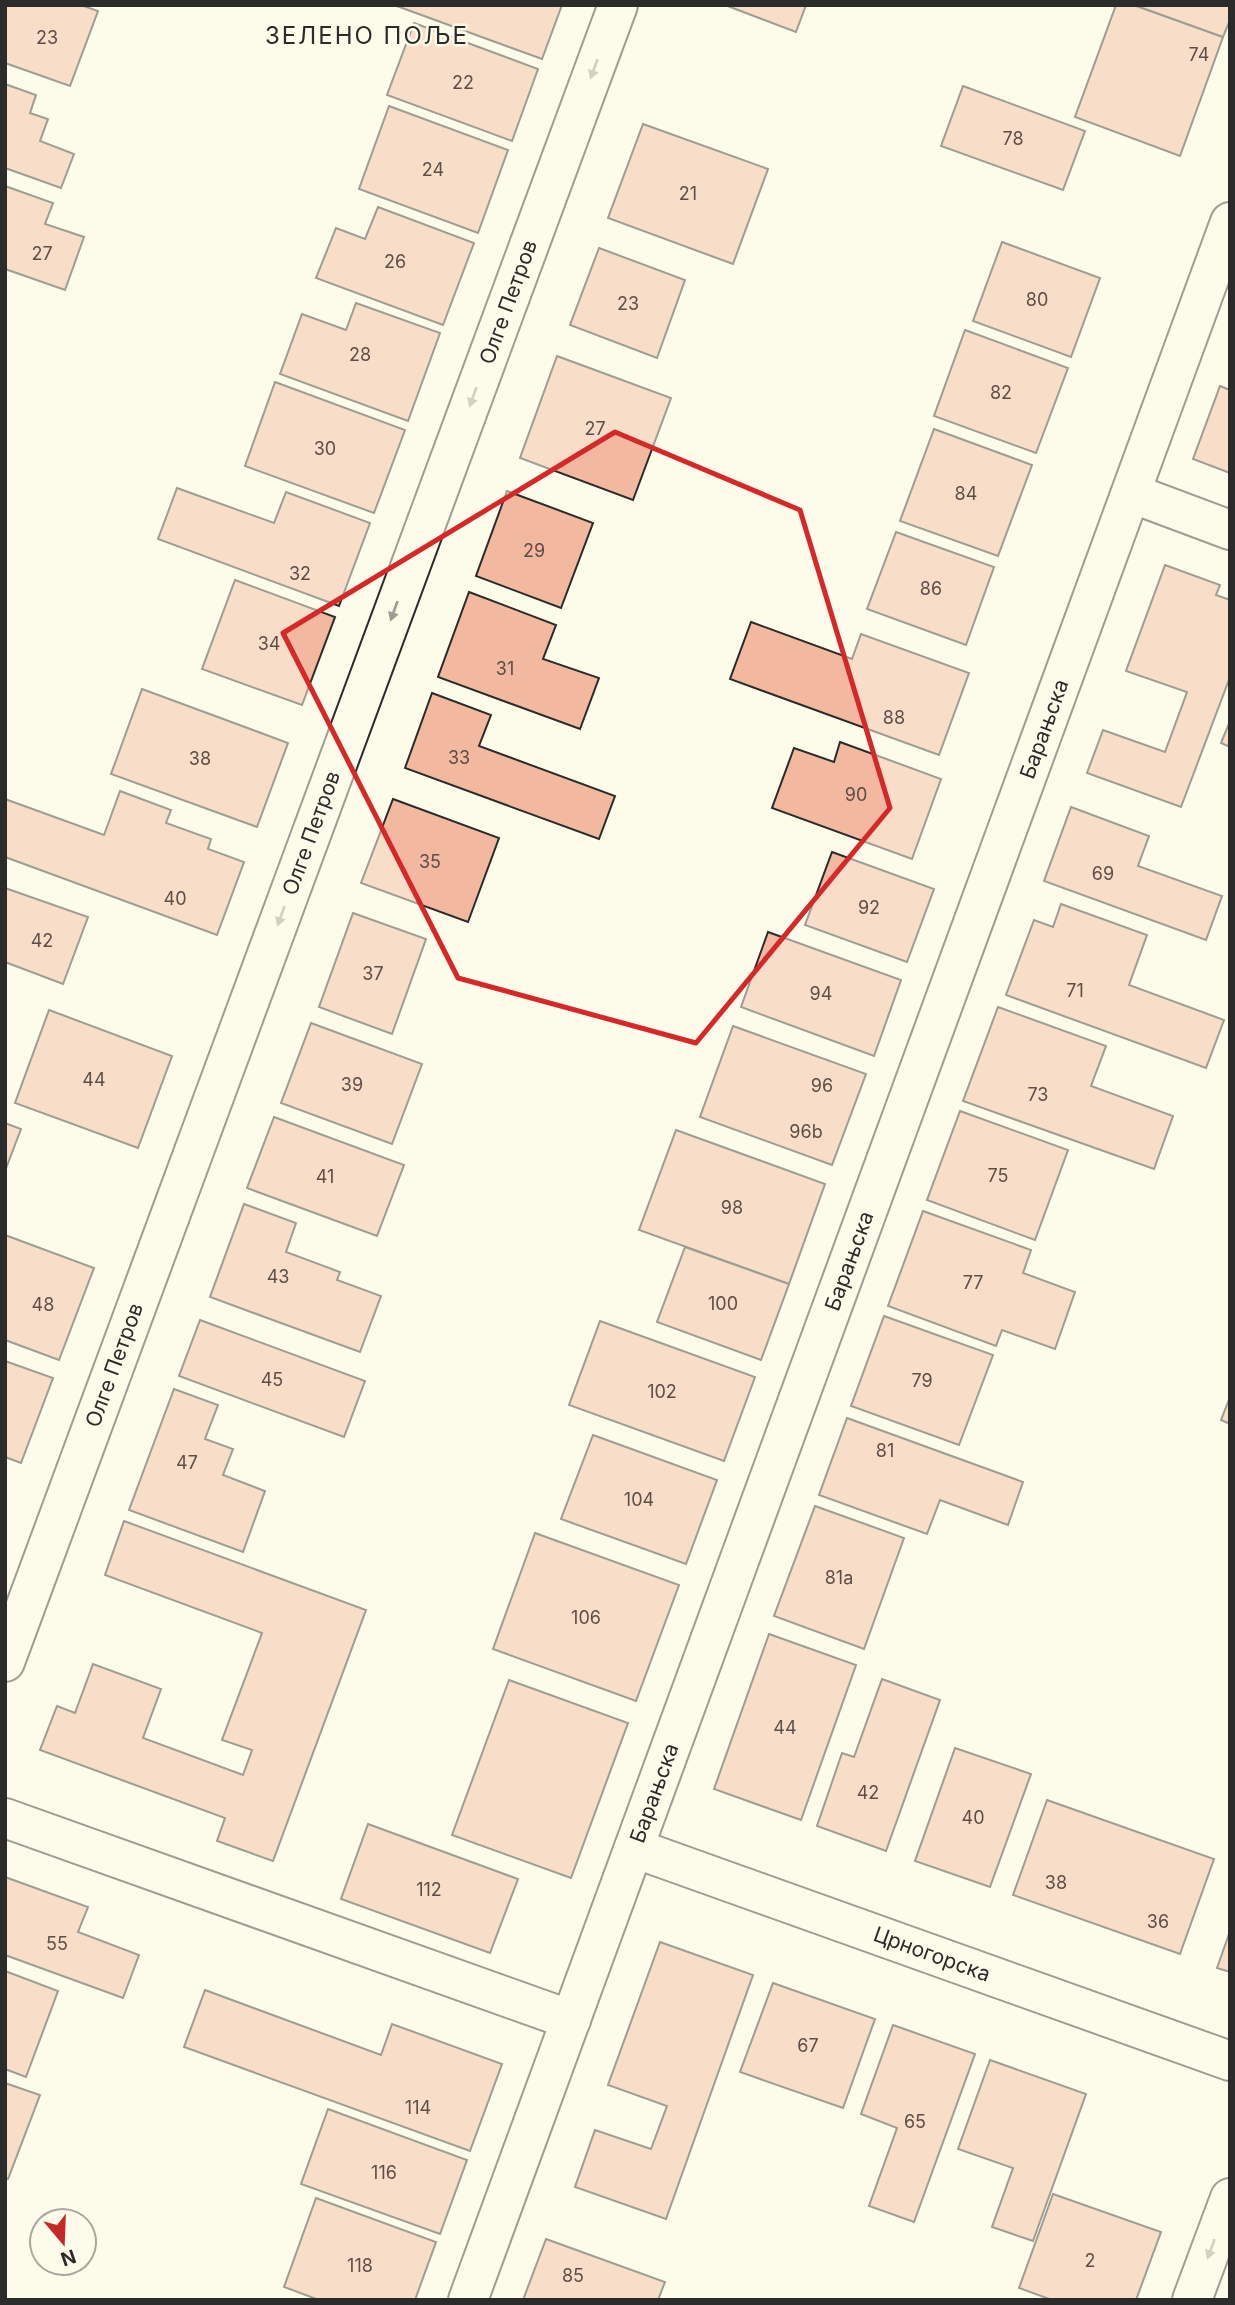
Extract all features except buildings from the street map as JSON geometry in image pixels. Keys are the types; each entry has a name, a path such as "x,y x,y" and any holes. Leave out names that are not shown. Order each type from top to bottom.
{"street":[{"name":"Олге Петров","path":"5,1662 12,1622 618,5"},
{"name":"Барањска","path":"468,2300 1230,222"},
{"path":"1131,493 1230,530"},
{"path":"5,1818 571,2020"},
{"name":"Црногорска","path":"634,1848 1230,2061"},
{"path":"1192,2300 1230,2198"}],"highlighted area":[{"path":"615,432 800,510 890,808 696,1043 458,978 283,633"}],"district":[{"name":"ЗЕЛЕНО ПОЉЕ","path":"367,35"}]}
